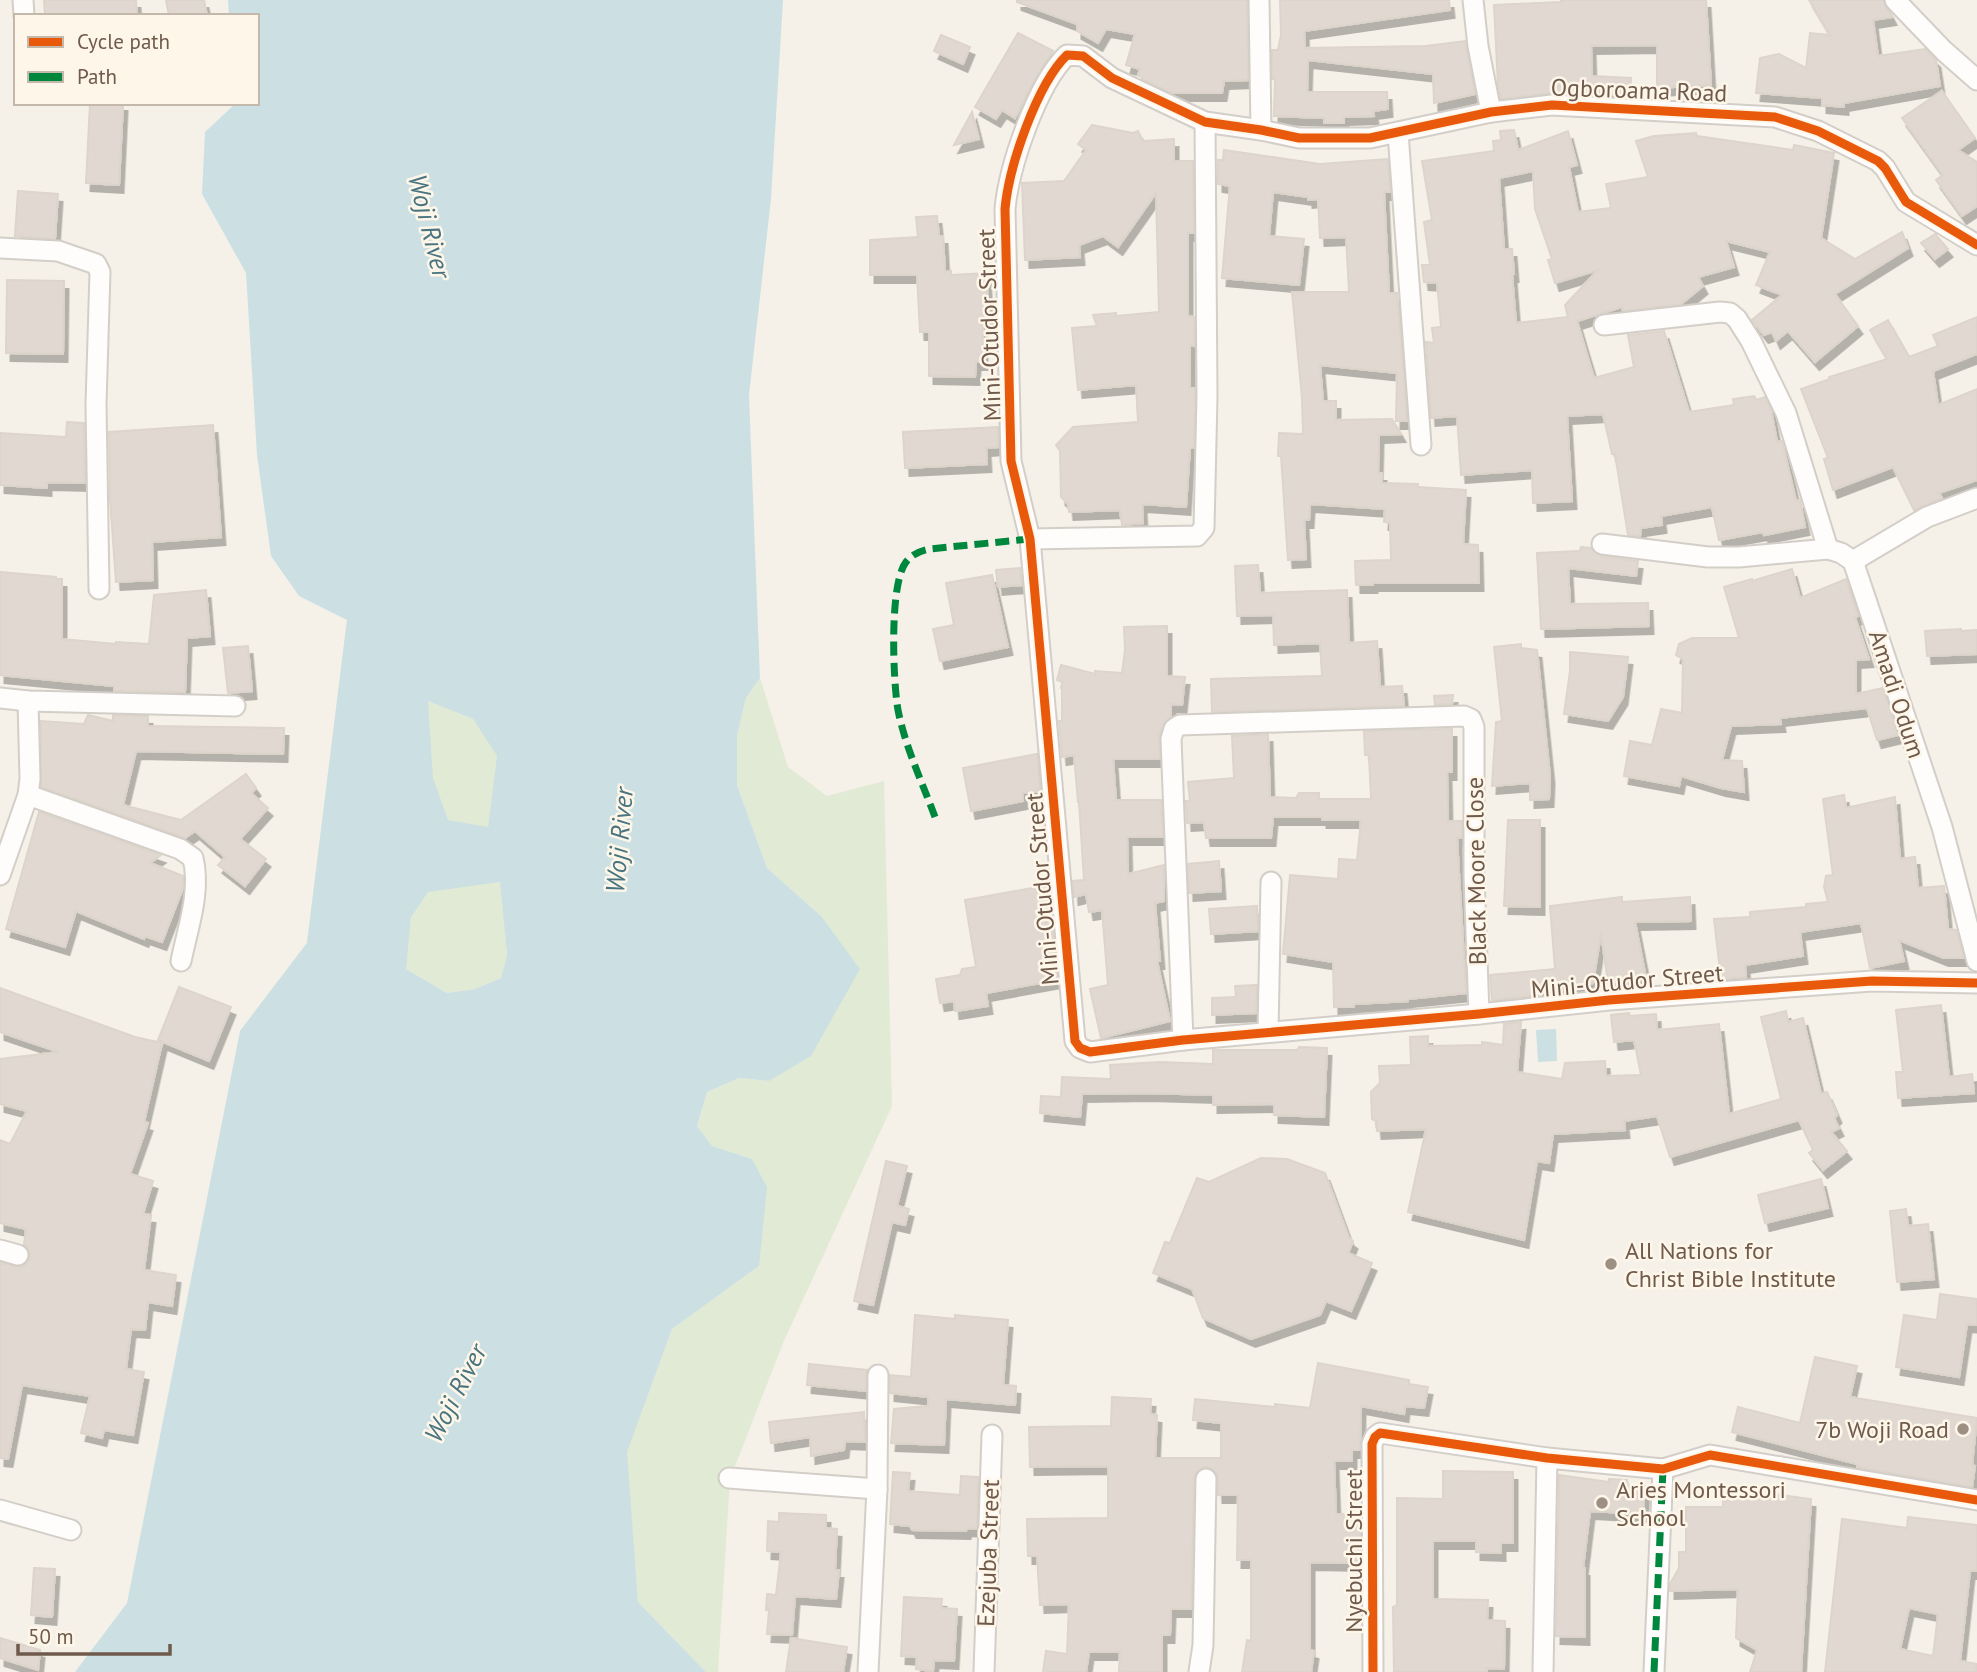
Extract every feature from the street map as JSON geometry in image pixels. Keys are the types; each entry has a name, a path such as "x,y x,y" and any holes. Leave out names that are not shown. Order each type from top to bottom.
{"street":[{"path":"1259,0 1261,130"},
{"path":"1473,0 1478,46 1491,111"},
{"path":"1904,2 1944,51 1977,80"},
{"name":"Mini-Otudor Street","path":"1261,130 1205,122 1112,78 1083,56 1067,55 1054,68 1016,156 1007,184 1005,209 1011,461 1030,539 1075,1041 1080,1048 1090,1052 1183,1040 1609,1000 1871,981 1977,983"},
{"name":"Ogboroama Road","path":"1261,130 1299,138 1370,138 1491,111 1552,104 1775,117 1818,131 1878,161 1906,202 1977,245"},
{"path":"1030,539 1197,536 1204,528 1208,396 1205,122"},
{"path":"1398,133 1421,444"},
{"path":"0,248 58,251 96,264 100,272 96,404 99,589"},
{"path":"1604,325 1720,312 1730,313 1737,319 1751,341 1786,412 1828,549"},
{"path":"1602,544 1709,557 1828,549 1853,561 1927,517 1977,498"},
{"name":"Amadi Odum","path":"1853,561 1942,827 1977,961"},
{"path":"0,698 235,706"},
{"path":"0,875 28,795 28,701"},
{"name":"Black Moore Close","path":"1183,1040 1171,739 1174,729 1180,725 1464,716 1471,719 1474,727 1474,876 1479,1014"},
{"path":"28,795 180,849 193,858 196,872 195,894 181,961"},
{"path":"1268,1032 1271,882"},
{"path":"868,1672 877,1489 878,1375"},
{"name":"Nyebuchi Street","path":"1373,1672 1372,1444 1375,1437 1380,1433 1547,1458"},
{"name":"Ezejuba Street","path":"984,1672 992,1435"},
{"path":"1543,1672 1547,1458 1663,1469 1710,1455 1977,1500"},
{"path":"1654,1672 1663,1469"},
{"path":"729,1478 877,1489"},
{"path":"1199,1672 1203,1645 1206,1479"},
{"path":"0,1510 71,1530"}],"green space":[{"path":"347,619 427,700 473,719 498,756 488,827 501,882 507,955 501,978 475,989 447,993 406,969 240,1031 307,943"},
{"path":"760,678 788,767 827,796 884,781 892,1106 783,1343 730,1479 718,1672 706,1672 638,1602 626,1452 672,1329 759,1266 752,1159 712,1146 697,1126 707,1092 739,1078 769,1081 821,916 767,868 737,785 737,736 746,698"}],"water":[{"name":"Woji River","path":"228,0 783,0 771,199 749,395 760,678 746,698 737,736 737,785 767,868 821,916 860,969 811,1056 769,1081 739,1078 707,1092 697,1126 712,1146 752,1159 767,1187 759,1266 672,1329 627,1452 638,1602 706,1672 75,1672 127,1603 240,1031 307,943 347,620 299,596 271,556 257,455 246,273 202,194 205,132 234,105 259,105 259,14 229,14","holes":["428,701 473,719 497,756 488,827 448,820 433,778","500,882 507,955 501,978 475,989 447,993 406,969 411,917 428,892"]},
{"path":"1556,1029 1557,1061 1538,1062 1536,1030"}],"building":[{"path":"44,0 136,0 137,14 45,14"},
{"path":"166,0 204,0 207,14 169,14"},
{"path":"1017,0 1247,0 1248,80 1224,81 1222,93 1172,93 1142,79 1138,75 1140,69 1126,65 1135,34 1106,29 1098,43 1077,31 1077,24"},
{"path":"1280,0 1449,0 1450,10 1304,31 1305,48 1426,46 1465,41 1475,94 1434,103 1433,74 1308,60 1307,92 1387,92 1388,109 1373,111 1374,116 1344,117 1344,123 1324,123 1324,118 1274,116 1275,79 1272,79 1272,50 1278,50 1281,35"},
{"path":"1561,0 1706,0 1711,85 1657,88 1657,45 1591,46 1592,76 1631,78 1630,95 1552,93 1501,99 1494,5"},
{"path":"1809,0 1883,0 1892,17 1873,20 1878,56 1925,49 1936,60 1940,86 1844,103 1844,107 1822,105 1822,98 1756,93 1760,58 1779,54 1806,68 1810,33 1830,35"},
{"path":"1018,33 1053,51 1015,118 1002,110 996,119 975,107"},
{"path":"941,35 970,47 963,64 934,51"},
{"path":"1942,91 1975,138 1958,150 1977,162 1977,206 1962,216 1936,180 1943,175 1902,118"},
{"path":"90,105 123,105 119,185 86,183"},
{"path":"972,112 979,139 954,145"},
{"path":"1092,125 1133,133 1138,131 1143,141 1174,139 1174,161 1193,161 1194,233 1188,233 1188,316 1194,317 1194,346 1190,345 1190,388 1195,388 1194,448 1190,448 1186,507 1142,504 1143,523 1122,525 1120,510 1069,512 1068,504 1061,497 1060,451 1056,445 1073,427 1138,422 1136,385 1078,390 1072,328 1097,326 1093,315 1159,312 1156,193 1118,247 1103,236 1079,245 1080,257 1025,260 1022,183 1064,181 1086,150 1078,144"},
{"path":"1514,130 1518,150 1568,131 1577,165 1569,167 1578,212 1611,208 1606,184 1648,177 1636,141 1654,136 1696,133 1697,136 1793,150 1794,145 1834,153 1821,238 1855,259 1902,232 1908,248 1835,294 1858,326 1815,362 1788,331 1776,341 1772,332 1764,335 1752,320 1782,295 1756,285 1770,252 1726,241 1734,267 1698,277 1703,286 1681,304 1623,311 1622,307 1577,321 1594,378 1634,367 1628,335 1664,331 1689,412 1734,405 1733,399 1754,396 1757,400 1765,397 1771,410 1777,442 1782,441 1796,501 1800,500 1805,527 1719,540 1712,507 1661,516 1662,525 1641,528 1640,536 1628,535 1615,454 1612,454 1603,414 1567,416 1572,501 1533,503 1532,470 1461,475 1457,416 1431,418 1426,342 1434,343 1432,328 1441,327 1437,283 1424,282 1422,265 1430,265 1424,222 1432,220 1422,161 1494,151 1493,141 1501,140 1500,131","holes":["1533,171 1535,209 1552,259 1548,260 1555,283 1598,270 1565,305 1568,317 1516,323 1512,249 1504,249 1499,178"]},
{"path":"1224,150 1320,164 1388,159 1390,192 1384,192 1389,293 1397,293 1407,421 1396,421 1397,373 1320,365 1323,401 1336,401 1336,420 1392,419 1401,434 1379,435 1378,473 1382,473 1382,483 1466,490 1463,544 1478,545 1479,583 1356,585 1355,561 1391,560 1390,523 1384,522 1385,509 1310,504 1309,520 1304,520 1306,559 1288,560 1281,456 1278,456 1279,433 1303,434 1292,292 1349,292 1346,237 1320,238 1318,199 1308,200 1308,197 1273,192 1269,236 1304,239 1299,285 1222,278 1230,186 1218,184 1218,160 1223,160"},
{"path":"18,191 58,194 55,239 15,236"},
{"path":"937,216 939,236 943,236 945,272 951,271 951,275 986,273 989,320 983,320 983,362 976,362 975,377 929,376 929,332 920,332 917,275 870,275 870,240 918,237 916,217"},
{"path":"1935,234 1948,249 1935,259 1921,243"},
{"path":"7,280 64,281 63,354 6,353"},
{"path":"1977,317 1977,354 1933,371 1938,405 1977,389 1977,480 1939,493 1942,498 1914,510 1893,467 1833,490 1824,459 1828,458 1801,389 1830,379 1829,377 1887,359 1870,330 1888,320 1909,357 1938,346 1933,335"},
{"path":"67,422 84,423 85,483 47,482 47,488 0,485 0,433 66,437"},
{"path":"213,425 221,537 152,542 153,580 116,582 110,499 109,432"},
{"path":"998,427 998,447 986,448 987,464 905,468 903,432"},
{"path":"1581,547 1591,548 1601,556 1638,561 1636,576 1568,568 1570,604 1648,603 1649,626 1541,629 1537,553 1580,551"},
{"path":"1258,565 1260,593 1347,590 1349,643 1377,641 1380,687 1402,686 1404,706 1212,712 1211,679 1322,676 1320,643 1274,645 1273,615 1237,616 1235,566"},
{"path":"1020,568 1022,585 998,587 996,570"},
{"path":"1792,569 1800,598 1846,579 1869,659 1856,660 1856,694 1883,688 1898,735 1877,740 1867,708 1780,718 1781,724 1731,726 1722,760 1742,761 1744,792 1681,776 1679,786 1624,776 1630,741 1652,745 1661,709 1682,713 1683,659 1676,655 1679,644 1692,638 1739,638 1724,587"},
{"path":"0,572 62,579 62,639 116,644 149,644 154,595 206,590 210,636 187,638 185,692 114,691 114,686 0,675"},
{"path":"992,575 1008,647 940,661 933,629 954,625 946,583"},
{"path":"1167,626 1167,676 1185,677 1182,705 1171,704 1171,716 1159,735 1160,759 1113,759 1116,800 1161,800 1163,837 1127,837 1128,874 1164,865 1164,901 1155,903 1160,961 1157,961 1170,1021 1101,1038 1090,989 1108,985 1102,910 1089,912 1086,894 1074,897 1073,881 1084,880 1079,802 1074,755 1062,757 1059,721 1062,721 1062,682 1057,680 1061,665 1095,674 1095,671 1122,673 1124,627"},
{"path":"1977,630 1977,654 1927,656 1925,631"},
{"path":"1521,644 1521,648 1537,650 1550,776 1549,799 1530,800 1530,783 1492,786 1496,722 1502,721 1494,647"},
{"path":"248,646 252,691 228,693 223,648"},
{"path":"1570,652 1628,657 1623,697 1608,721 1564,714"},
{"path":"1453,695 1452,704 1435,705 1434,696"},
{"path":"88,715 113,721 113,715 148,716 148,726 284,728 283,754 136,751 123,805 181,820 246,774 256,788 251,793 268,808 240,839 266,859 245,886 218,865 225,857 195,831 185,838 41,787 41,721 84,724"},
{"path":"1452,729 1452,772 1447,772 1448,821 1462,821 1462,838 1457,838 1466,993 1408,1001 1354,1004 1354,1007 1334,1007 1333,962 1283,954 1290,875 1338,879 1339,859 1357,860 1361,820 1273,817 1271,838 1206,838 1204,822 1187,823 1186,801 1190,801 1188,782 1234,778 1232,736 1268,734 1270,797 1296,798 1299,793 1319,793 1319,799 1371,799 1369,755 1365,755 1364,731"},
{"path":"1037,754 1040,791 1022,793 1023,801 971,811 963,768"},
{"path":"1844,795 1846,808 1895,797 1900,859 1915,857 1918,888 1944,886 1948,929 1956,930 1964,958 1944,958 1899,940 1904,961 1870,968 1861,923 1800,932 1803,956 1745,965 1746,977 1721,979 1714,919 1750,917 1750,912 1806,907 1806,904 1828,902 1824,887 1826,876 1833,875 1823,799"},
{"path":"39,812 161,855 150,863 183,876 183,888 162,942 145,936 144,939 76,911 65,947 6,929"},
{"path":"1508,820 1540,820 1540,907 1504,906"},
{"path":"1219,861 1221,891 1189,893 1188,864"},
{"path":"1049,885 1057,980 986,993 988,1006 955,1011 954,1001 940,1003 936,979 960,975 962,969 976,967 965,900"},
{"path":"1622,897 1622,902 1690,897 1691,921 1635,922 1646,978 1608,983 1601,933 1593,983 1541,987 1541,995 1492,1000 1490,975 1555,969 1550,906"},
{"path":"1257,906 1258,931 1211,934 1209,909"},
{"path":"1257,985 1256,1013 1212,1015 1212,998 1236,997 1235,986"},
{"path":"179,987 231,1007 209,1061 158,1040"},
{"path":"0,988 135,1037 162,1043 144,1122 148,1123 130,1174 153,1181 143,1214 151,1215 144,1270 176,1275 172,1306 148,1302 145,1330 131,1329 126,1369 144,1372 133,1435 104,1430 102,1438 81,1433 90,1396 22,1385 8,1459 0,1458 0,1263 22,1267 30,1259 30,1253 24,1244 26,1229 0,1223 0,1140 10,1144 27,1111 0,1104 0,1059 59,1052 0,1032"},
{"path":"1941,1005 1949,1077 1972,1074 1974,1093 1898,1098 1896,1072 1903,1072 1896,1010"},
{"path":"1786,1011 1788,1022 1803,1018 1821,1094 1827,1092 1837,1115 1834,1118 1839,1128 1831,1132 1847,1151 1823,1170 1809,1153 1813,1150 1799,1120 1670,1157 1657,1116 1624,1121 1625,1130 1553,1134 1549,1163 1537,1161 1524,1240 1408,1212 1426,1129 1377,1131 1376,1121 1372,1119 1371,1092 1380,1083 1379,1066 1411,1065 1410,1037 1428,1036 1428,1046 1482,1045 1482,1042 1503,1045 1504,1024 1521,1022 1517,1072 1562,1079 1565,1063 1605,1061 1606,1076 1641,1075 1634,1040 1614,1042 1611,1015 1656,1014 1657,1030 1719,1024 1729,1114 1781,1099 1761,1017"},
{"path":"1299,1047 1327,1048 1324,1117 1274,1115 1274,1104 1213,1105 1213,1095 1146,1093 1082,1094 1080,1117 1040,1113 1041,1096 1061,1097 1062,1077 1111,1079 1110,1065 1160,1062 1213,1064 1213,1050 1297,1050"},
{"path":"1261,1158 1287,1159 1325,1173 1349,1238 1353,1241 1348,1253 1372,1263 1351,1311 1326,1301 1320,1315 1251,1339 1203,1318 1192,1289 1153,1273 1165,1242 1170,1243 1197,1178 1209,1182"},
{"path":"886,1161 907,1166 897,1206 909,1209 905,1225 892,1222 873,1305 854,1301"},
{"path":"1821,1179 1828,1208 1765,1223 1758,1195"},
{"path":"1906,1209 1908,1226 1928,1224 1934,1279 1897,1282 1890,1211"},
{"path":"1940,1294 1977,1299 1977,1325 1967,1324 1959,1377 1896,1367 1904,1315 1937,1320"},
{"path":"915,1315 955,1319 955,1315 1008,1320 1003,1385 1016,1386 1015,1405 946,1399 944,1445 891,1443 894,1409 928,1406 928,1397 890,1393 890,1375 911,1377"},
{"path":"1815,1357 1857,1366 1850,1397 1977,1418 1972,1487 1857,1467 1857,1464 1732,1432 1738,1407 1800,1423"},
{"path":"1318,1363 1409,1380 1409,1384 1428,1387 1424,1408 1405,1406 1404,1414 1361,1406 1360,1450 1352,1450 1352,1461 1334,1461 1336,1514 1360,1514 1360,1563 1310,1562 1310,1650 1314,1651 1311,1672 1242,1672 1247,1640 1251,1641 1251,1560 1237,1560 1238,1495 1218,1495 1217,1474 1206,1467 1196,1472 1194,1479 1191,1609 1171,1609 1170,1635 1162,1635 1162,1672 1119,1672 1120,1652 1089,1652 1086,1672 1043,1672 1046,1651 1067,1654 1069,1604 1040,1605 1037,1556 1028,1556 1027,1519 1108,1518 1108,1466 1030,1467 1029,1427 1111,1426 1112,1397 1151,1399 1150,1414 1157,1415 1155,1458 1221,1458 1221,1423 1193,1420 1195,1399 1310,1408"},
{"path":"809,1364 867,1370 866,1391 807,1385"},
{"path":"864,1412 865,1442 845,1441 844,1450 811,1456 810,1437 771,1443 769,1422"},
{"path":"1443,1471 1513,1472 1513,1543 1501,1543 1501,1553 1476,1552 1476,1541 1433,1541 1433,1599 1488,1600 1487,1620 1505,1621 1504,1669 1487,1668 1487,1672 1394,1672 1393,1607 1397,1605 1397,1498 1443,1499"},
{"path":"893,1472 910,1473 908,1491 960,1495 961,1476 978,1477 977,1529 912,1530 910,1526 890,1524"},
{"path":"1559,1475 1609,1482 1609,1479 1627,1480 1628,1485 1645,1486 1643,1514 1590,1511 1583,1568 1585,1637 1556,1636"},
{"path":"1773,1494 1811,1499 1801,1672 1750,1672 1757,1650 1736,1638 1738,1589 1670,1591 1670,1584 1679,1568 1679,1552 1686,1552 1686,1507 1723,1507 1723,1497 1772,1498"},
{"path":"779,1513 826,1515 826,1528 837,1529 835,1570 839,1570 836,1599 795,1596 792,1635 767,1634 767,1594 776,1595 781,1552 767,1551 768,1521 779,1522"},
{"path":"1908,1517 1977,1525 1977,1571 1970,1571 1960,1661 1977,1664 1976,1672 1825,1672 1842,1519 1907,1528","holes":["1909,1608 1938,1614 1933,1656 1900,1649"]},
{"path":"34,1568 55,1569 52,1617 31,1615"},
{"path":"904,1597 942,1599 941,1608 957,1609 954,1661 934,1660 933,1671 916,1669 917,1657 901,1656"},
{"path":"0,1638 40,1650 38,1670 0,1658"},
{"path":"791,1638 847,1647 843,1672 786,1672"}],"marked path":[{"path":"935,817 909,750 898,710 894,633 901,573 908,559 926,550 1030,539"},
{"path":"1654,1672 1663,1469"}],"cycle path":[{"path":"1977,245 1906,202 1878,161 1818,131 1775,117 1552,105 1491,112 1370,138 1299,138 1205,122 1112,78 1083,56 1067,55 1045,85 1026,127 1012,171 1005,209 1011,461 1030,539 1075,1041 1080,1048 1090,1052 1183,1040 1609,1000 1872,981 1977,983"},
{"path":"1373,1672 1372,1444 1380,1433 1547,1458 1663,1469 1710,1455 1977,1500"}],"place":[{"name":"All Nations for Christ Bible Institute","path":"1611,1264"},
{"name":"7b Woji Road","path":"1963,1429"},
{"name":"Aries Montessori School","path":"1602,1503"}]}
